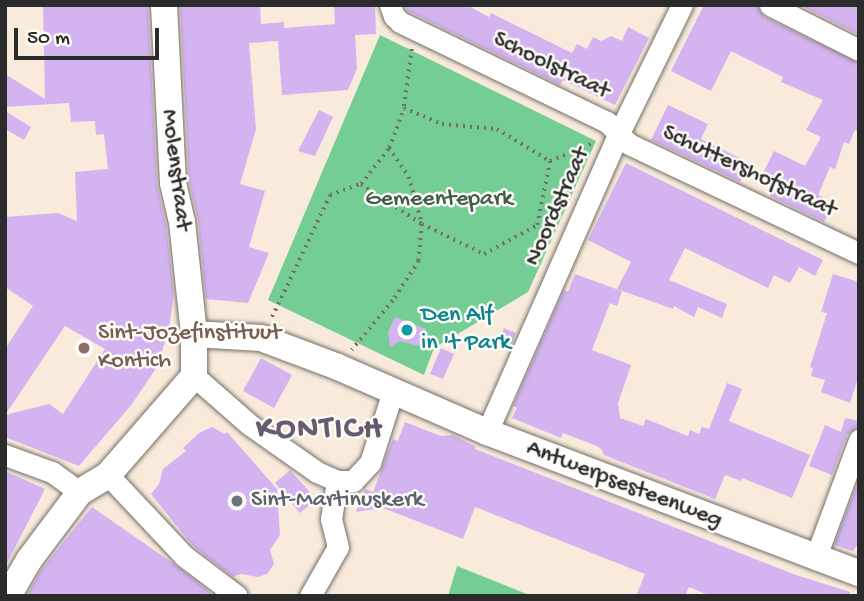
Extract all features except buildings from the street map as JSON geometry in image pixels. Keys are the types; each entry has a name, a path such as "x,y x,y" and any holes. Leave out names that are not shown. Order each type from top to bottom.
{"street":[{"name":"Molenstraat","path":"164,5 173,183 182,222 194,334 194,376"},
{"name":"Schoolstraat","path":"390,5 394,16 414,28 607,122 618,135"},
{"name":"Noordstraat","path":"487,432 618,135 682,5"},
{"path":"770,5 859,50"},
{"name":"Schuttershofstraat","path":"618,135 629,144 859,253"},
{"name":"Antwerpsesteenweg","path":"194,334 261,338 338,367 487,432 816,559 859,573"},
{"path":"8,596 29,560 80,492 108,475 194,376 250,425 317,472 337,481 353,481 370,463 393,391"},
{"path":"816,559 859,440"},
{"path":"5,455 52,471 80,492"},
{"path":"108,475 184,556 237,596"},
{"path":"310,596 338,547 331,519 337,481"}],"path":[{"path":"261,338 330,195 361,184 388,148 404,108 414,28"},
{"path":"404,108 442,124 498,129 550,160"},
{"path":"550,160 618,135"},
{"path":"338,367 393,301 419,261 422,224 409,177 388,148"},
{"path":"361,184 422,224 484,254 537,225 550,160"}],"green space":[{"name":"Gemeentepark","path":"380,35 596,141 528,292 434,348 424,375 268,300"},
{"path":"457,566 532,596 448,596"}],"place":[{"name":"Den Alf in 't Park","path":"407,330"},
{"name":"Sint-Jozefinstituut Kontich","path":"84,348"},
{"name":"Sint-Martinuskerk","path":"237,501"}],"district":[{"name":"KONTICH","path":"320,430"}]}
